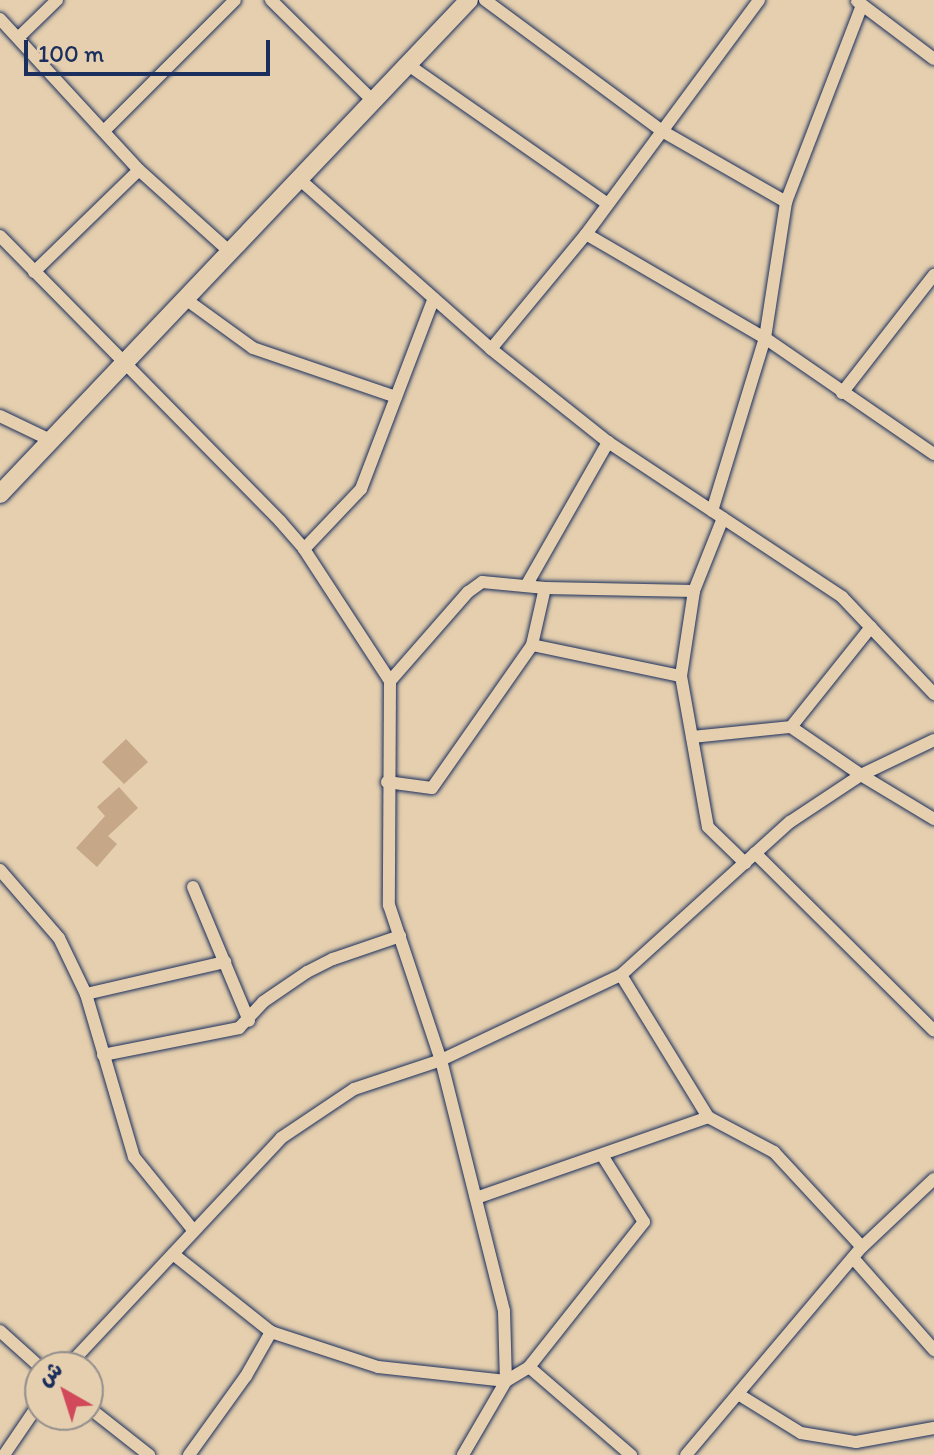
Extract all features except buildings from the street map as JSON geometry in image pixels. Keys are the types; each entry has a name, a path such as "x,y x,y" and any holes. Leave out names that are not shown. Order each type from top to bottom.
{"main road":[{"path":"0,494 469,0"}],"street":[{"path":"19,37 57,0"},
{"path":"104,131 235,0"},
{"path":"271,0 372,100"},
{"path":"485,0 662,131 786,202"},
{"path":"491,349 586,234 759,0"},
{"path":"745,863 708,827 681,676 694,591 765,338 786,202 859,2 934,59"},
{"path":"0,19 139,170 229,251"},
{"path":"407,64 608,204"},
{"path":"34,272 139,170"},
{"path":"298,178 491,349 608,442 842,597 934,694"},
{"path":"586,234 765,338 934,454"},
{"path":"0,236 122,364 213,451 304,549 390,681 387,782 389,905 441,1060 504,1311 506,1381"},
{"path":"842,393 934,275"},
{"path":"184,298 253,348 396,397"},
{"path":"304,549 361,489 434,298"},
{"path":"0,416 50,440"},
{"path":"526,586 608,442"},
{"path":"390,681 482,582 545,588 694,591"},
{"path":"387,782 432,788 532,645 545,588"},
{"path":"791,727 871,627"},
{"path":"532,645 681,676"},
{"path":"692,737 791,727 861,775 934,819"},
{"path":"82,1351 281,1138 354,1089 441,1060 621,975 790,822 861,775 934,740"},
{"path":"755,853 934,1031"},
{"path":"0,870 59,938 86,994 134,1157 194,1231"},
{"path":"193,887 249,1021"},
{"path":"103,1055 218,1035 249,1021 263,1002 307,972 333,959 400,936"},
{"path":"86,994 225,962"},
{"path":"621,975 708,1117 774,1152 858,1252 934,1350"},
{"path":"476,1198 708,1117"},
{"path":"463,1455 506,1381 529,1367 644,1222 602,1155"},
{"path":"686,1455 858,1252 934,1179"},
{"path":"173,1254 271,1332 378,1367 506,1381"},
{"path":"0,1331 24,1353"},
{"path":"189,1455 246,1376 271,1332"},
{"path":"529,1367 631,1455"},
{"path":"738,1394 801,1433 856,1442 934,1428"},
{"path":"104,1420 149,1455"},
{"path":"4,1455 24,1426"}]}
